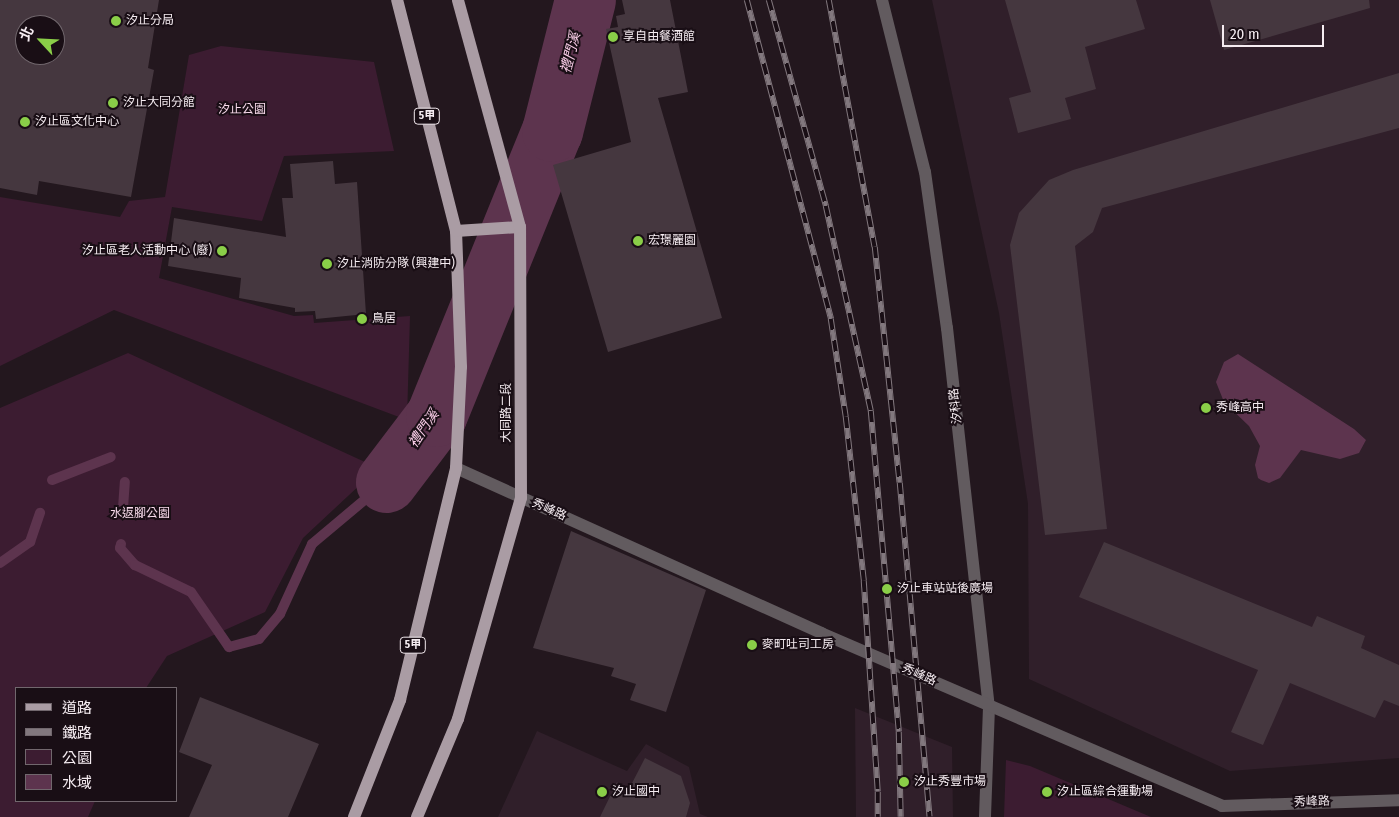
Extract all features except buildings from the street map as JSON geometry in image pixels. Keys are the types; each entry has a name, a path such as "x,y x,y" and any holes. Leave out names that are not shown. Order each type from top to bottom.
{"main road":[{"name":"5甲","path":"354,817 400,700 456,468 461,367 456,231 398,0"},
{"name":"大同路二段","path":"417,817 458,719 521,498 520,227 499,143 458,0"},
{"path":"456,231 520,227"}],"street":[{"name":"汐科路","path":"882,0 925,172 947,328 989,707 985,817"},
{"name":"秀峰路","path":"456,468 989,707 1222,806 1399,800"}],"shaded area":[{"name":"秀峰高中","path":"932,0 1399,0 1399,758 1230,771 1029,679 1028,504 999,313"},
{"name":"汐止秀豐市場","path":"855,708 952,747 953,817 856,817"},
{"name":"汐止國中","path":"537,731 627,771 646,744 689,767 700,814 708,817 498,817"}],"green space":[{"name":"汐止公園","path":"221,46 374,62 394,151 284,156 262,221 172,207 159,278 294,316 313,315 314,323 410,316 407,420 114,310 0,366 0,197 120,217 129,201 165,197 189,55"},
{"name":"水返腳公園","path":"128,353 378,468 303,538 265,612 167,656 147,687 15,687 15,802 95,802 88,817 0,817 0,408"},
{"name":"汐止區綜合運動場","path":"1006,760 1030,766 1151,817 1004,817"}],"water":[{"path":"1238,354 1354,429 1366,440 1359,453 1340,459 1301,450 1280,478 1269,483 1258,478 1255,465 1260,446 1249,426 1224,402 1216,382 1224,362"}],"waterway":[{"name":"禮門溪","path":"386,482 436,416 552,131 585,0"},
{"name":"禮門溪","path":"52,480 111,457"},
{"name":"禮門溪","path":"123,508 125,482"},
{"name":"禮門溪","path":"121,544 120,548 135,565 191,592 229,647 259,639 280,614 312,544 386,482"},
{"name":"禮門溪","path":"0,563 30,542 40,513"}],"railway":[{"path":"747,0 831,319 846,417 864,581 878,817"},
{"path":"769,0 826,206 871,411 899,732 901,817"},
{"path":"829,0 875,247 900,483 930,817"}],"place":[{"name":"汐止分局","path":"116,21"},
{"name":"享自由餐酒館","path":"613,37"},
{"name":"汐止大同分館","path":"113,103"},
{"name":"汐止區文化中心","path":"25,122"},
{"name":"宏璟麗園","path":"638,241"},
{"name":"汐止區老人活動中心 (廢)","path":"222,251"},
{"name":"汐止消防分隊 (興建中)","path":"327,264"},
{"name":"鳥居","path":"362,319"},
{"name":"秀峰高中","path":"1206,408"},
{"name":"汐止車站站後廣場","path":"887,589"},
{"name":"麥町吐司工房","path":"752,645"},
{"name":"汐止秀豐市場","path":"904,782"},
{"name":"汐止國中","path":"602,792"},
{"name":"汐止區綜合運動場","path":"1047,792"}]}
